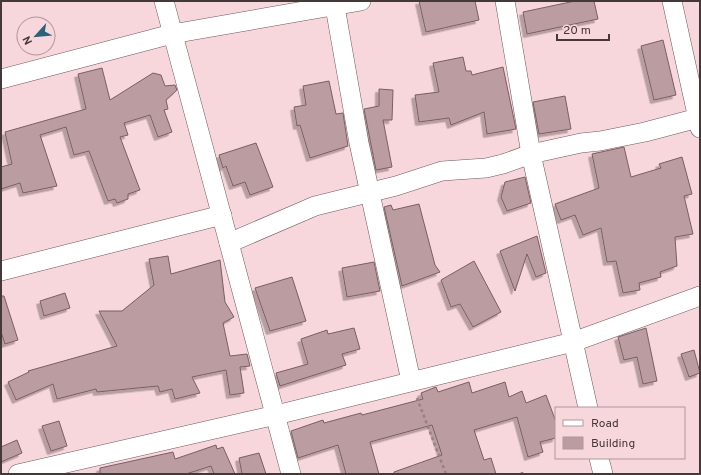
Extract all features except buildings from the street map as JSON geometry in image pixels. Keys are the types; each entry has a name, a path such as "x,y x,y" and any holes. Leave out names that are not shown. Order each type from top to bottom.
{"street":[{"path":"164,1 291,474"},
{"path":"1,79 172,34 335,3 361,1"},
{"path":"505,1 531,154 588,407"},
{"path":"229,243 315,206 371,193 442,171 486,168 531,154 581,143 600,141 699,123 672,1"},
{"path":"335,3 353,111 411,381"},
{"path":"1,271 222,215"},
{"path":"18,474 276,414 573,342 700,296"},
{"path":"599,459 604,474"}],"path":[{"path":"411,381 446,474"}]}
